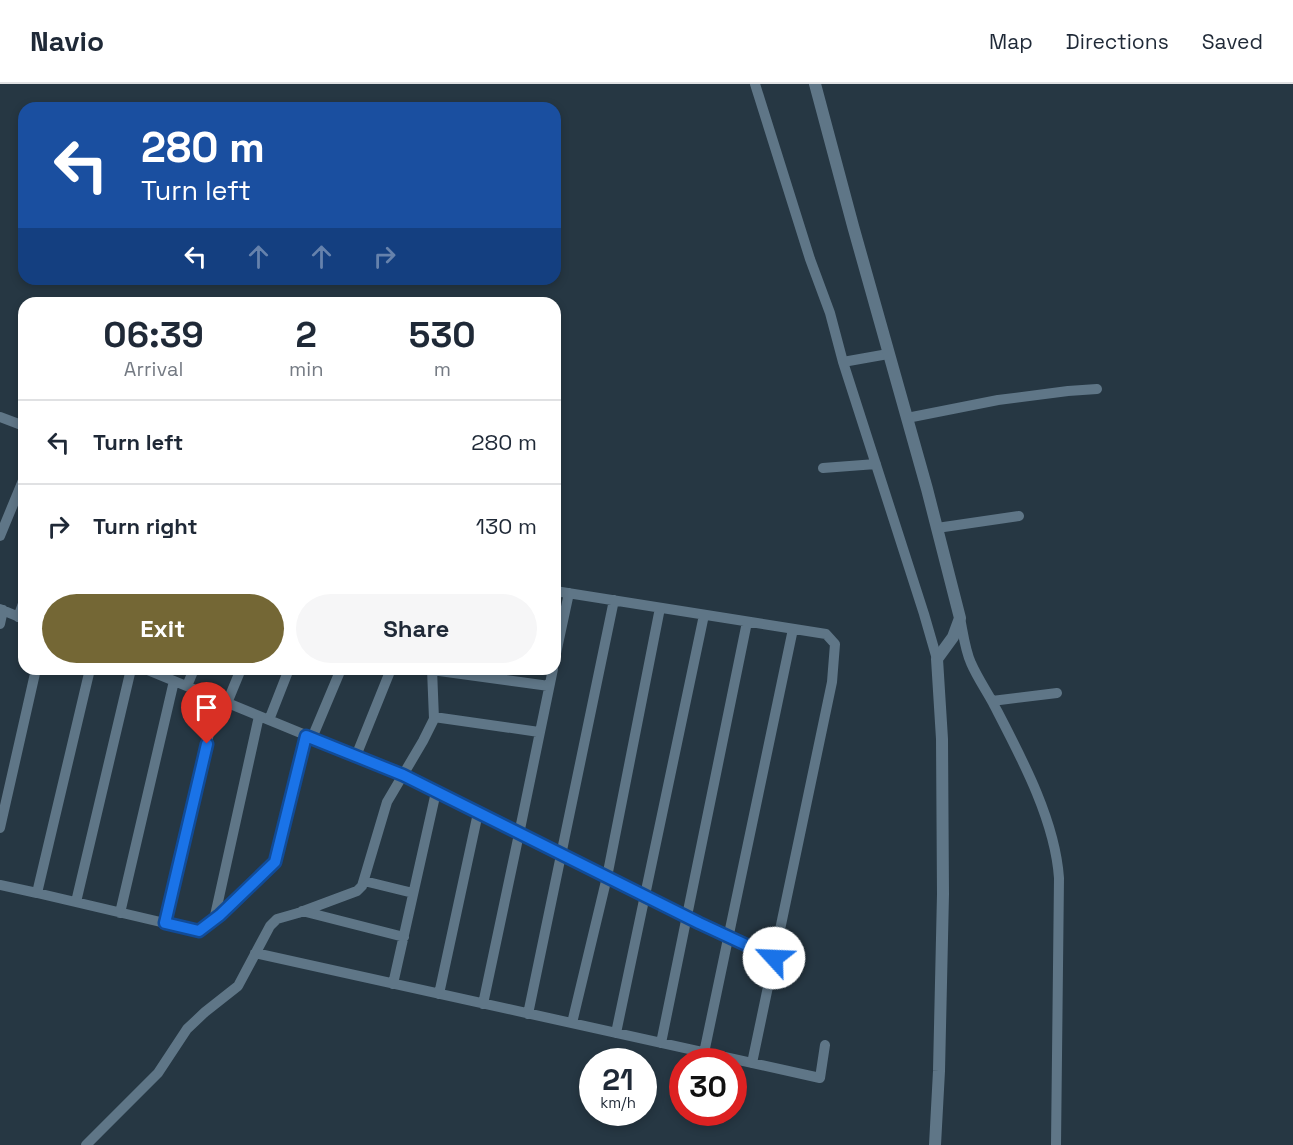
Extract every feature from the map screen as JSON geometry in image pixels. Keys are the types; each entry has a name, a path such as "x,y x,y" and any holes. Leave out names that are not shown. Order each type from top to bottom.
{"street":[{"path":"755,84 810,259 830,313 843,362 937,659 942,749 943,894 935,1145"},
{"path":"815,84 937,528 969,661 992,701 1042,805 1052,833 1059,878 1056,1145"},
{"path":"843,362 888,354"},
{"path":"907,418 998,400 1097,389"},
{"path":"0,417 18,424"},
{"path":"823,468 876,464"},
{"path":"0,536 18,492"},
{"path":"937,528 1019,516"},
{"path":"561,592 826,634 835,644 832,682 752,1063"},
{"path":"561,625 568,593"},
{"path":"528,1014 614,600"},
{"path":"572,1023 607,877 660,608"},
{"path":"0,624 2,610 18,617"},
{"path":"616,1033 704,615"},
{"path":"937,659 953,637 960,618"},
{"path":"661,1043 747,622"},
{"path":"705,1048 793,629"},
{"path":"0,828 35,675"},
{"path":"37,893 89,675"},
{"path":"76,902 130,675"},
{"path":"160,675 403,775 774,958"},
{"path":"187,686 192,675"},
{"path":"165,923 222,701 237,675"},
{"path":"214,920 264,718 286,675"},
{"path":"0,885 199,931 214,920 275,862 309,737 339,675"},
{"path":"356,756 389,675"},
{"path":"86,1145 158,1072 188,1029 205,1012 238,986 270,926 277,919 357,891 362,886 387,802 423,741 434,717 432,675"},
{"path":"473,675 549,686"},
{"path":"483,1004 552,675"},
{"path":"120,913 174,681"},
{"path":"992,701 1057,693"},
{"path":"434,717 539,732"},
{"path":"393,984 436,792"},
{"path":"439,994 478,813"},
{"path":"363,881 413,893"},
{"path":"302,911 404,938"},
{"path":"255,953 682,1048"},
{"path":"747,1062 820,1078 825,1045"}],"route":[{"path":"207,744 165,923 199,931 220,915 275,862 306,736 403,775 774,958"}]}
